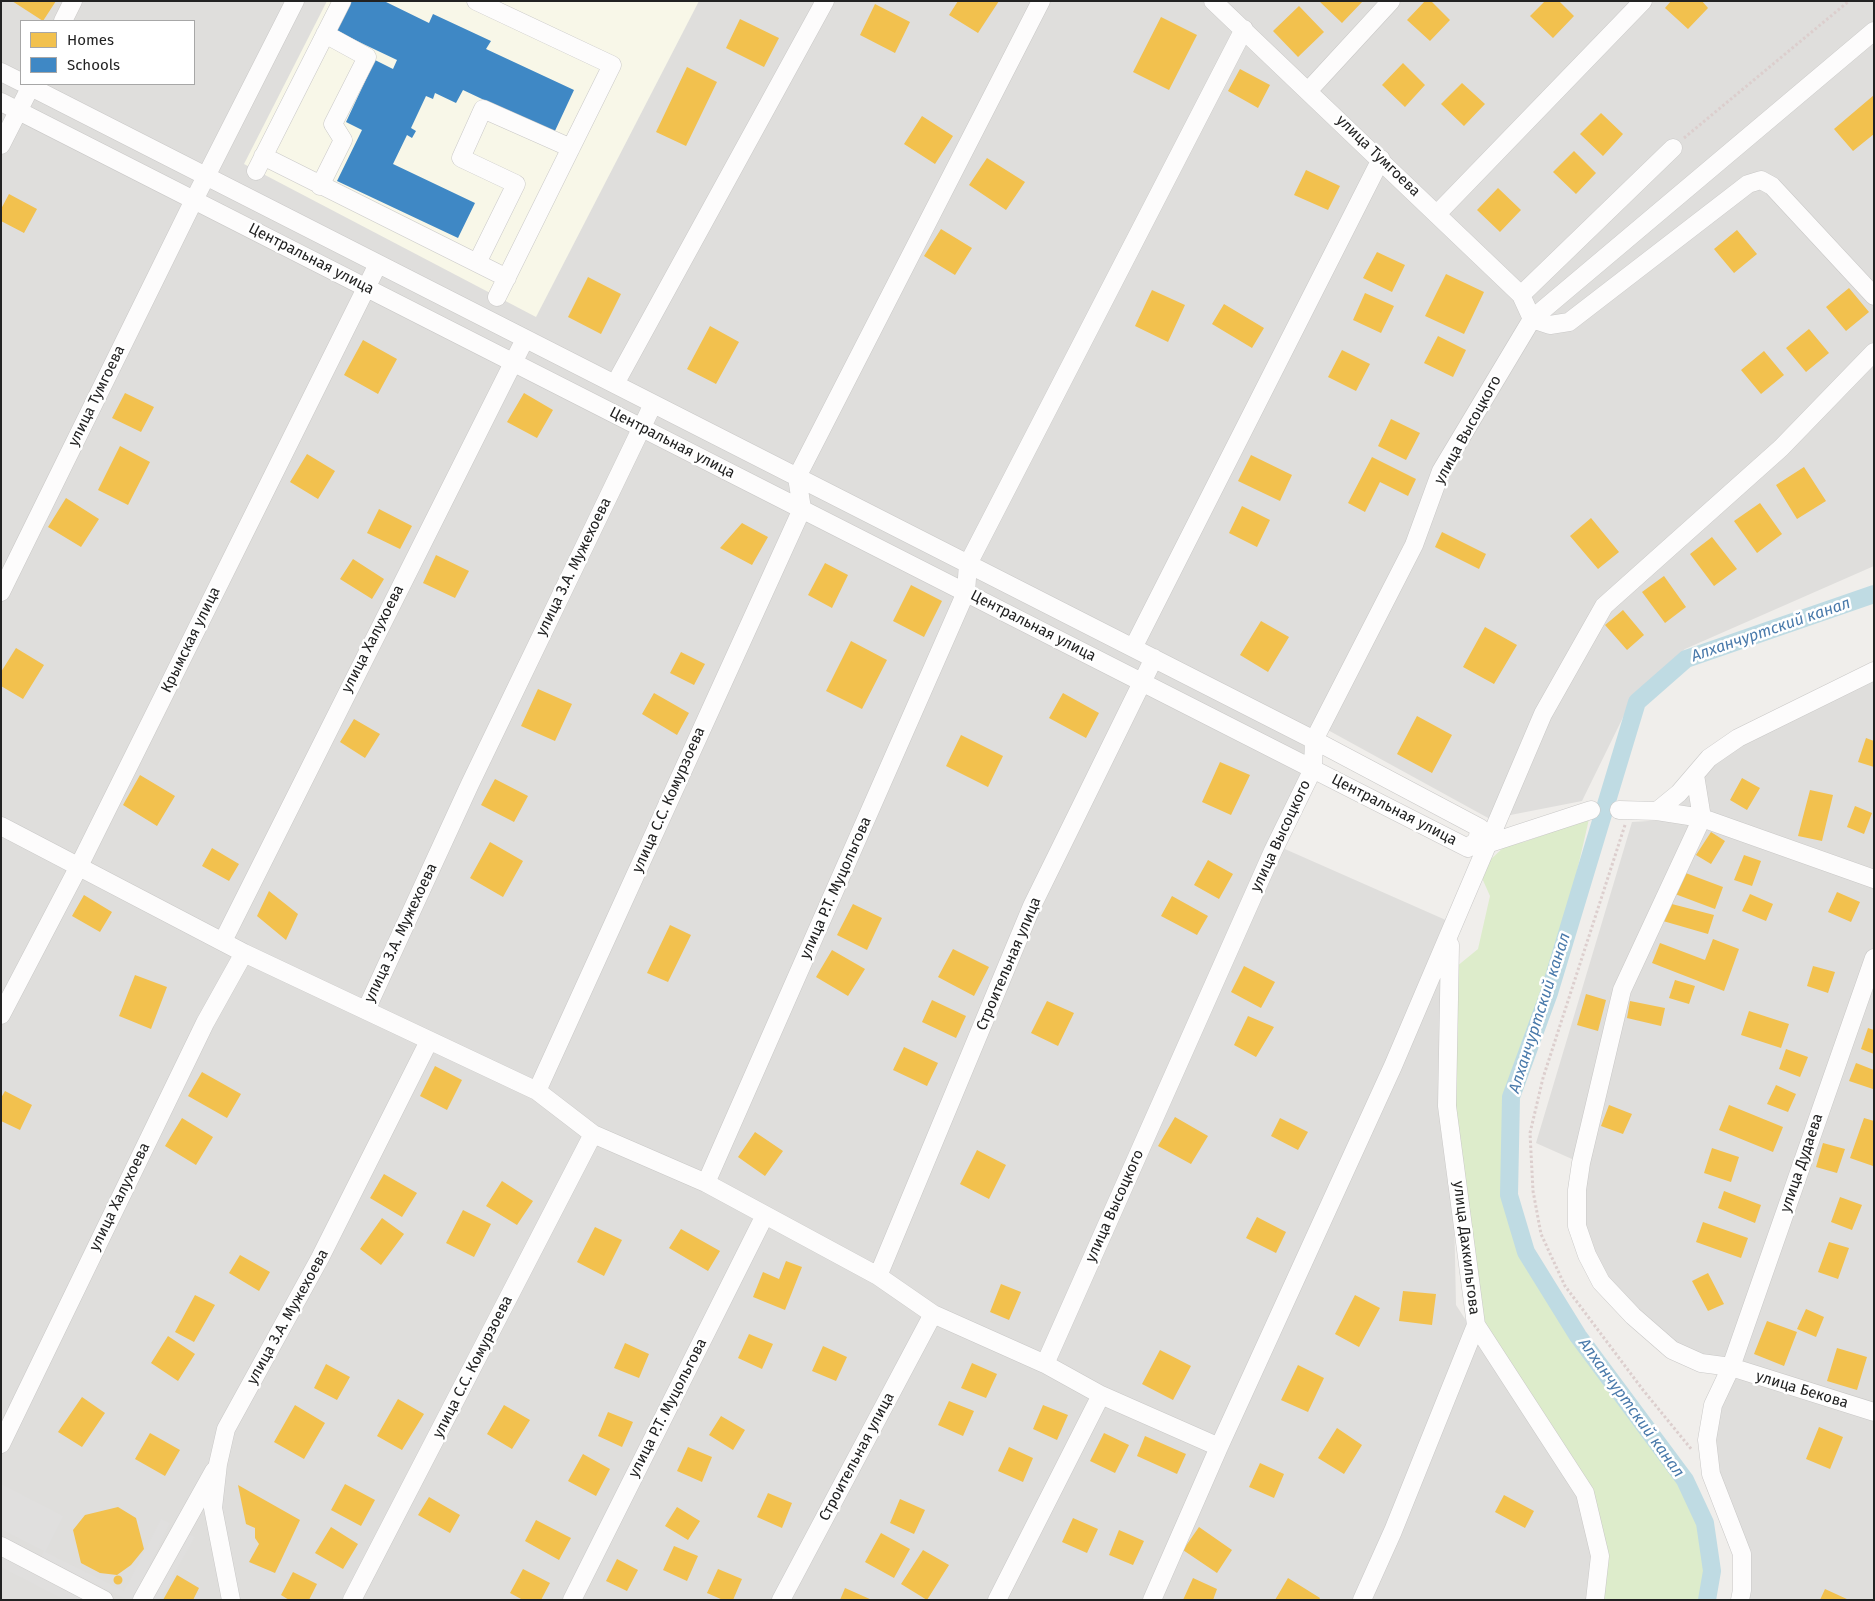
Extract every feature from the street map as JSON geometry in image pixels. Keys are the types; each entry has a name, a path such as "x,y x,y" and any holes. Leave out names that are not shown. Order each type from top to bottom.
{"street":[{"path":"64,20 73,1"},
{"name":"улица Тумгоева","path":"1,592 194,200 295,1"},
{"path":"342,1 260,164 320,186 507,278"},
{"path":"476,1 612,65 497,297"},
{"path":"615,384 825,1"},
{"path":"802,509 797,477 1040,1"},
{"name":"улица Тумгоева","path":"1213,1 1381,159 1521,295 1532,319"},
{"path":"1308,90 1391,1"},
{"path":"1437,214 1643,1"},
{"path":"968,564 1244,29"},
{"name":"улица Высоцкого","path":"1045,1364 1274,851 1313,769 1314,740 1414,546 1441,471 1532,319 1874,31"},
{"path":"320,186 343,140 333,124 367,56 325,34"},
{"name":"Центральная улица","path":"1,72 20,81"},
{"path":"1,145 18,111 27,85"},
{"name":"Центральная улица","path":"1,102 1468,848 1482,842 1480,828 1314,740 29,85"},
{"path":"477,263 516,184 461,158 483,109 571,148"},
{"path":"1521,295 1673,148"},
{"path":"1133,648 1381,159"},
{"path":"1532,319 1550,325 1569,322 1748,184 1761,180 1772,186 1874,296"},
{"name":"Крымская улица","path":"1,1014 78,868 378,264"},
{"name":"улица Халухоева","path":"223,941 525,339"},
{"path":"1152,1600 1219,1447 1393,1066 1450,935 1482,842 1543,714 1604,606 1781,448 1874,352"},
{"name":"улица З.А. Мужехоева","path":"231,1600 213,1508 218,1464 226,1429 320,1258 429,1041 366,1010 470,784 653,404"},
{"name":"улица С.С. Комурзоева","path":"537,1091 802,509"},
{"name":"улица Р.Т. Муцольгова","path":"706,1183 966,592 968,564"},
{"name":"Строительная улица","path":"878,1276 1032,906 1154,658"},
{"path":"1657,811 1696,775 1709,758 1738,738 1874,672"},
{"path":"1696,775 1702,818"},
{"path":"1482,842 1591,810"},
{"path":"1619,810 1657,811 1702,818 1874,879"},
{"name":"улица Бекова","path":"1702,818 1622,990 1582,1163 1577,1190 1577,1226 1587,1255 1602,1282 1633,1316 1672,1350 1701,1363 1730,1367 1874,1412"},
{"path":"1,826 78,868 244,953 366,1010"},
{"name":"улица Дахкильгова","path":"1362,1600 1393,1531 1476,1325 1447,1106 1450,935"},
{"name":"улица Халухоева","path":"1,1444 205,1023 244,953"},
{"name":"улица Дудаева","path":"1740,1600 1742,1590 1742,1554 1711,1474 1707,1440 1713,1405 1730,1367 1874,958"},
{"path":"429,1041 537,1091 594,1134 706,1183 764,1217 878,1276 933,1314 1045,1364 1101,1394 1219,1447"},
{"name":"улица С.С. Комурзоева","path":"352,1600 594,1134"},
{"name":"улица Р.Т. Муцольгова","path":"572,1600 764,1217"},
{"name":"Строительная улица","path":"781,1600 933,1314"},
{"path":"1476,1325 1585,1492 1600,1556 1595,1600"},
{"path":"997,1600 1101,1394"},
{"path":"142,1600 218,1464"},
{"path":"1,1546 104,1600"}],"path":[{"path":"1673,148 1849,1"}],"shaded area":[{"path":"1,1 1874,1 1874,566 1685,649 1632,699 1582,801 1490,819 1326,729 1269,842 1448,921 1456,1305 1580,1496 1593,1557 1589,1600 1,1600"},
{"path":"327,1 699,1 536,317 244,164"},
{"path":"1874,671 1874,1600 1740,1600 1742,1590 1707,1440 1730,1367 1672,1350 1587,1255 1581,1163 1536,1143 1632,822 1698,818 1657,811 1702,765"},
{"path":"1,1484 63,1516 45,1552 124,1591 161,1519 170,1523 133,1600 128,1600 41,1557 44,1551 1,1529"},
{"path":"187,1533 195,1537 160,1600 151,1600"},
{"path":"1,1553 94,1600 65,1600 1,1567"}],"green space":[{"path":"1589,819 1549,993 1511,1097 1509,1195 1526,1252 1578,1336 1685,1480 1705,1523 1712,1571 1707,1600 1595,1600 1585,1492 1476,1325 1447,1106 1456,967 1478,949 1490,896 1482,878 1489,861 1505,846 1524,842"}],"building: Homes":[{"path":"12,1 56,1 44,20"},
{"path":"958,1 999,1 978,33 949,15"},
{"path":"1319,1 1363,1 1342,23"},
{"path":"1425,1 1431,1 1450,20 1430,41 1407,20"},
{"path":"1545,1 1559,1 1574,16 1553,38 1530,16"},
{"path":"1671,1 1702,1 1708,8 1688,29 1665,8"},
{"path":"875,4 910,22 895,53 860,35"},
{"path":"1299,6 1324,32 1298,57 1273,31"},
{"path":"1161,17 1197,35 1169,90 1133,72"},
{"path":"740,19 779,38 764,67 726,48"},
{"path":"1403,63 1425,85 1405,107 1382,85"},
{"path":"687,67 717,82 686,146 656,132"},
{"path":"1240,69 1270,85 1258,108 1228,91"},
{"path":"1462,83 1485,104 1464,126 1441,104"},
{"path":"1874,95 1874,134 1853,151 1834,129"},
{"path":"1601,113 1623,134 1603,156 1580,134"},
{"path":"922,116 953,136 935,164 904,144"},
{"path":"1574,151 1596,173 1576,194 1553,172"},
{"path":"987,158 1025,182 1006,210 969,185"},
{"path":"1306,170 1340,186 1328,210 1294,195"},
{"path":"1498,188 1521,210 1500,232 1477,210"},
{"path":"9,194 37,209 24,233 1,221 1,209"},
{"path":"941,229 972,248 955,275 924,256"},
{"path":"1737,230 1757,254 1734,273 1714,249"},
{"path":"1377,252 1405,265 1392,292 1363,278"},
{"path":"1446,274 1484,292 1464,334 1425,316"},
{"path":"588,277 621,294 601,334 568,317"},
{"path":"1849,288 1869,312 1846,331 1826,307"},
{"path":"1152,290 1185,305 1168,342 1135,326"},
{"path":"1365,293 1394,306 1381,333 1353,320"},
{"path":"1224,304 1264,328 1252,348 1212,324"},
{"path":"710,326 739,342 716,384 687,369"},
{"path":"1809,329 1829,353 1806,372 1786,348"},
{"path":"1438,336 1466,350 1453,377 1424,363"},
{"path":"363,340 397,359 378,394 344,375"},
{"path":"1342,350 1370,364 1356,391 1328,377"},
{"path":"1764,351 1784,375 1761,394 1741,370"},
{"path":"125,393 154,407 141,432 112,418"},
{"path":"524,393 553,410 537,438 507,422"},
{"path":"1391,419 1420,433 1406,460 1378,446"},
{"path":"120,446 150,462 128,505 98,490"},
{"path":"307,454 335,471 318,499 290,482"},
{"path":"1251,455 1292,475 1280,501 1238,481"},
{"path":"1372,457 1416,479 1408,496 1380,482 1365,512 1348,503"},
{"path":"1804,467 1826,501 1797,519 1776,485"},
{"path":"66,498 99,519 81,547 48,527"},
{"path":"1760,503 1782,534 1757,553 1734,521"},
{"path":"1242,506 1270,520 1257,547 1229,533"},
{"path":"379,509 412,526 400,549 367,533"},
{"path":"1591,518 1619,552 1598,569 1570,536"},
{"path":"742,523 768,537 752,565 720,548"},
{"path":"1442,532 1486,554 1479,569 1435,547"},
{"path":"1712,537 1737,569 1714,586 1690,554"},
{"path":"436,555 469,571 455,598 423,583"},
{"path":"353,559 384,579 372,599 340,579"},
{"path":"825,563 848,575 832,608 808,595"},
{"path":"1664,576 1686,607 1665,623 1642,592"},
{"path":"911,585 942,601 924,637 893,621"},
{"path":"1623,610 1644,635 1627,650 1605,625"},
{"path":"1261,621 1289,637 1268,672 1240,655"},
{"path":"1485,627 1517,645 1494,684 1463,667"},
{"path":"851,641 887,660 862,709 826,691"},
{"path":"16,648 44,665 23,699 1,686 1,672"},
{"path":"681,652 705,664 694,685 670,673"},
{"path":"538,689 572,704 555,741 521,726"},
{"path":"654,693 689,713 677,735 642,714"},
{"path":"1063,693 1099,713 1086,738 1049,718"},
{"path":"1417,716 1452,735 1432,773 1397,754"},
{"path":"354,719 380,734 365,758 340,742"},
{"path":"961,735 1003,756 988,787 946,766"},
{"path":"1866,738 1874,741 1874,767 1858,762"},
{"path":"1220,762 1250,775 1231,815 1202,802"},
{"path":"140,775 175,796 157,826 123,805"},
{"path":"1742,778 1760,788 1747,810 1730,800"},
{"path":"495,779 528,796 514,822 481,805"},
{"path":"1810,790 1833,795 1822,841 1798,836"},
{"path":"1855,806 1872,813 1864,834 1847,827"},
{"path":"1711,832 1725,841 1711,864 1696,855"},
{"path":"490,842 523,861 503,897 470,878"},
{"path":"212,848 239,864 229,881 202,866"},
{"path":"1744,855 1761,861 1752,886 1734,880"},
{"path":"1208,860 1233,874 1219,899 1194,885"},
{"path":"1683,872 1723,887 1715,909 1675,894"},
{"path":"269,891 298,914 286,940 257,916"},
{"path":"1837,892 1860,902 1851,922 1828,912"},
{"path":"1750,894 1773,904 1766,921 1742,911"},
{"path":"84,895 112,912 100,932 72,916"},
{"path":"1172,896 1208,916 1197,935 1161,916"},
{"path":"1668,903 1714,915 1708,934 1663,921"},
{"path":"853,904 882,918 867,950 837,935"},
{"path":"670,925 691,935 668,982 647,973"},
{"path":"1713,939 1739,949 1724,991 1652,963 1660,943 1705,960"},
{"path":"953,949 989,967 974,996 938,977"},
{"path":"832,950 865,969 848,996 816,977"},
{"path":"1244,966 1275,982 1261,1008 1231,992"},
{"path":"1813,966 1835,972 1828,993 1807,986"},
{"path":"135,975 167,987 151,1029 119,1016"},
{"path":"1675,980 1695,986 1689,1004 1669,998"},
{"path":"1586,994 1606,1000 1598,1031 1577,1025"},
{"path":"932,1000 966,1016 956,1038 922,1022"},
{"path":"1047,1001 1074,1013 1058,1046 1031,1033"},
{"path":"1630,1001 1665,1008 1661,1026 1627,1018"},
{"path":"1749,1011 1789,1024 1781,1048 1741,1035"},
{"path":"1248,1016 1274,1027 1256,1057 1234,1045"},
{"path":"1868,1028 1874,1030 1874,1054 1861,1049"},
{"path":"904,1047 938,1063 927,1086 893,1070"},
{"path":"1786,1049 1808,1057 1800,1077 1779,1069"},
{"path":"1856,1063 1874,1070 1873,1089 1849,1081"},
{"path":"435,1066 462,1080 447,1110 420,1096"},
{"path":"202,1072 241,1094 227,1118 188,1096"},
{"path":"1776,1085 1796,1094 1788,1112 1767,1104"},
{"path":"5,1091 32,1105 20,1130 1,1121 1,1098"},
{"path":"1609,1105 1632,1114 1623,1134 1601,1126"},
{"path":"1729,1105 1783,1127 1773,1152 1719,1130"},
{"path":"1175,1117 1208,1136 1191,1164 1158,1146"},
{"path":"182,1118 213,1137 196,1165 165,1146"},
{"path":"1280,1118 1308,1132 1298,1150 1271,1136"},
{"path":"1864,1118 1874,1121 1873,1166 1850,1158"},
{"path":"755,1132 783,1151 765,1176 738,1157"},
{"path":"1823,1143 1845,1149 1837,1173 1816,1167"},
{"path":"1712,1148 1739,1157 1731,1182 1704,1173"},
{"path":"977,1150 1006,1165 989,1199 960,1184"},
{"path":"384,1174 417,1193 402,1217 370,1198"},
{"path":"502,1181 533,1201 517,1225 486,1206"},
{"path":"1724,1191 1761,1205 1755,1223 1718,1208"},
{"path":"1840,1197 1862,1205 1852,1230 1831,1222"},
{"path":"463,1210 491,1224 474,1257 446,1243"},
{"path":"1257,1217 1286,1232 1276,1253 1246,1238"},
{"path":"382,1218 404,1234 381,1265 360,1249"},
{"path":"1703,1222 1748,1238 1741,1258 1696,1242"},
{"path":"595,1227 622,1240 604,1276 577,1262"},
{"path":"681,1229 720,1251 708,1271 669,1248"},
{"path":"1829,1242 1849,1248 1838,1279 1818,1272"},
{"path":"240,1255 270,1272 259,1291 229,1273"},
{"path":"786,1261 802,1267 785,1310 753,1297 763,1272 779,1279"},
{"path":"1708,1273 1724,1304 1708,1311 1692,1281"},
{"path":"1001,1284 1021,1292 1009,1320 990,1312"},
{"path":"1403,1291 1436,1294 1432,1325 1399,1321"},
{"path":"195,1295 215,1305 194,1342 175,1332"},
{"path":"1355,1295 1380,1308 1359,1347 1335,1334"},
{"path":"1806,1309 1824,1317 1816,1337 1797,1329"},
{"path":"1767,1321 1797,1332 1784,1366 1754,1354"},
{"path":"749,1334 773,1344 762,1369 738,1358"},
{"path":"168,1336 195,1354 178,1381 151,1363"},
{"path":"625,1343 649,1354 639,1378 614,1368"},
{"path":"823,1346 847,1357 836,1381 812,1371"},
{"path":"1837,1348 1867,1357 1857,1390 1827,1381"},
{"path":"1160,1350 1191,1366 1173,1400 1142,1384"},
{"path":"972,1363 997,1374 986,1398 961,1388"},
{"path":"326,1364 350,1377 337,1400 314,1388"},
{"path":"1298,1365 1324,1378 1308,1412 1281,1400"},
{"path":"82,1397 105,1413 82,1447 58,1432"},
{"path":"398,1399 424,1414 402,1450 377,1436"},
{"path":"949,1401 974,1411 963,1436 938,1425"},
{"path":"295,1405 325,1423 304,1459 274,1442"},
{"path":"504,1405 530,1420 512,1449 487,1434"},
{"path":"1043,1405 1068,1415 1057,1440 1033,1429"},
{"path":"608,1412 633,1422 622,1447 598,1436"},
{"path":"721,1416 745,1430 733,1450 709,1435"},
{"path":"1819,1427 1843,1437 1830,1469 1806,1459"},
{"path":"1337,1428 1362,1445 1344,1474 1318,1458"},
{"path":"150,1433 180,1450 165,1476 135,1459"},
{"path":"1104,1433 1129,1445 1115,1473 1090,1461"},
{"path":"1145,1436 1186,1454 1177,1474 1137,1456"},
{"path":"688,1447 712,1457 702,1482 677,1471"},
{"path":"1009,1447 1033,1458 1023,1482 998,1471"},
{"path":"583,1454 610,1469 596,1496 568,1481"},
{"path":"1260,1463 1284,1474 1274,1498 1249,1487"},
{"path":"345,1484 375,1500 361,1526 331,1510"},
{"path":"238,1485 300,1520 275,1573 249,1562 259,1544 255,1538 255,1528 246,1524"},
{"path":"768,1493 792,1503 782,1528 757,1517"},
{"path":"1504,1495 1534,1511 1525,1528 1495,1512"},
{"path":"429,1497 460,1515 450,1533 418,1515"},
{"path":"900,1499 925,1510 914,1534 890,1523"},
{"path":"118,1507 136,1518 144,1549 131,1565 117,1575 100,1573 81,1563 73,1530 85,1515"},
{"path":"677,1507 700,1521 688,1540 665,1526"},
{"path":"1073,1518 1098,1529 1087,1553 1062,1542"},
{"path":"536,1520 571,1538 559,1560 525,1541"},
{"path":"331,1527 358,1544 343,1569 315,1553"},
{"path":"1199,1527 1232,1550 1217,1573 1183,1550"},
{"path":"1119,1530 1144,1541 1133,1565 1109,1555"},
{"path":"881,1533 910,1549 894,1578 865,1562"},
{"path":"674,1546 698,1556 687,1581 663,1570"},
{"path":"923,1550 949,1565 927,1600 901,1584"},
{"path":"617,1559 638,1570 627,1591 606,1581"},
{"path":"523,1569 550,1583 541,1600 523,1600 510,1593"},
{"path":"718,1569 742,1579 733,1600 723,1600 707,1593"},
{"path":"293,1572 317,1584 309,1600 289,1600 281,1595"},
{"path":"118,1575 123,1580 118,1585 113,1580"},
{"path":"177,1575 199,1588 193,1600 163,1600"},
{"path":"1193,1578 1217,1589 1213,1600 1183,1600"},
{"path":"1288,1578 1320,1598 1319,1600 1275,1600"},
{"path":"845,1588 872,1600 840,1600"},
{"path":"1825,1589 1849,1600 1820,1600"}],"building: Schools":[{"path":"350,1 384,1 429,23 433,14 491,41 486,49 574,90 554,133 463,90 456,103 435,93 433,99 426,96 411,128 416,131 412,138 407,135 393,164 475,203 458,238 337,181 362,130 346,122 375,60 393,69 397,60 336,31"}],"waterway":[{"name":"Алханчуртский канал","path":"1707,1600 1712,1571 1705,1523 1685,1480 1578,1336 1526,1252 1509,1195 1511,1097 1549,993 1637,702 1686,659 1874,594"}]}
